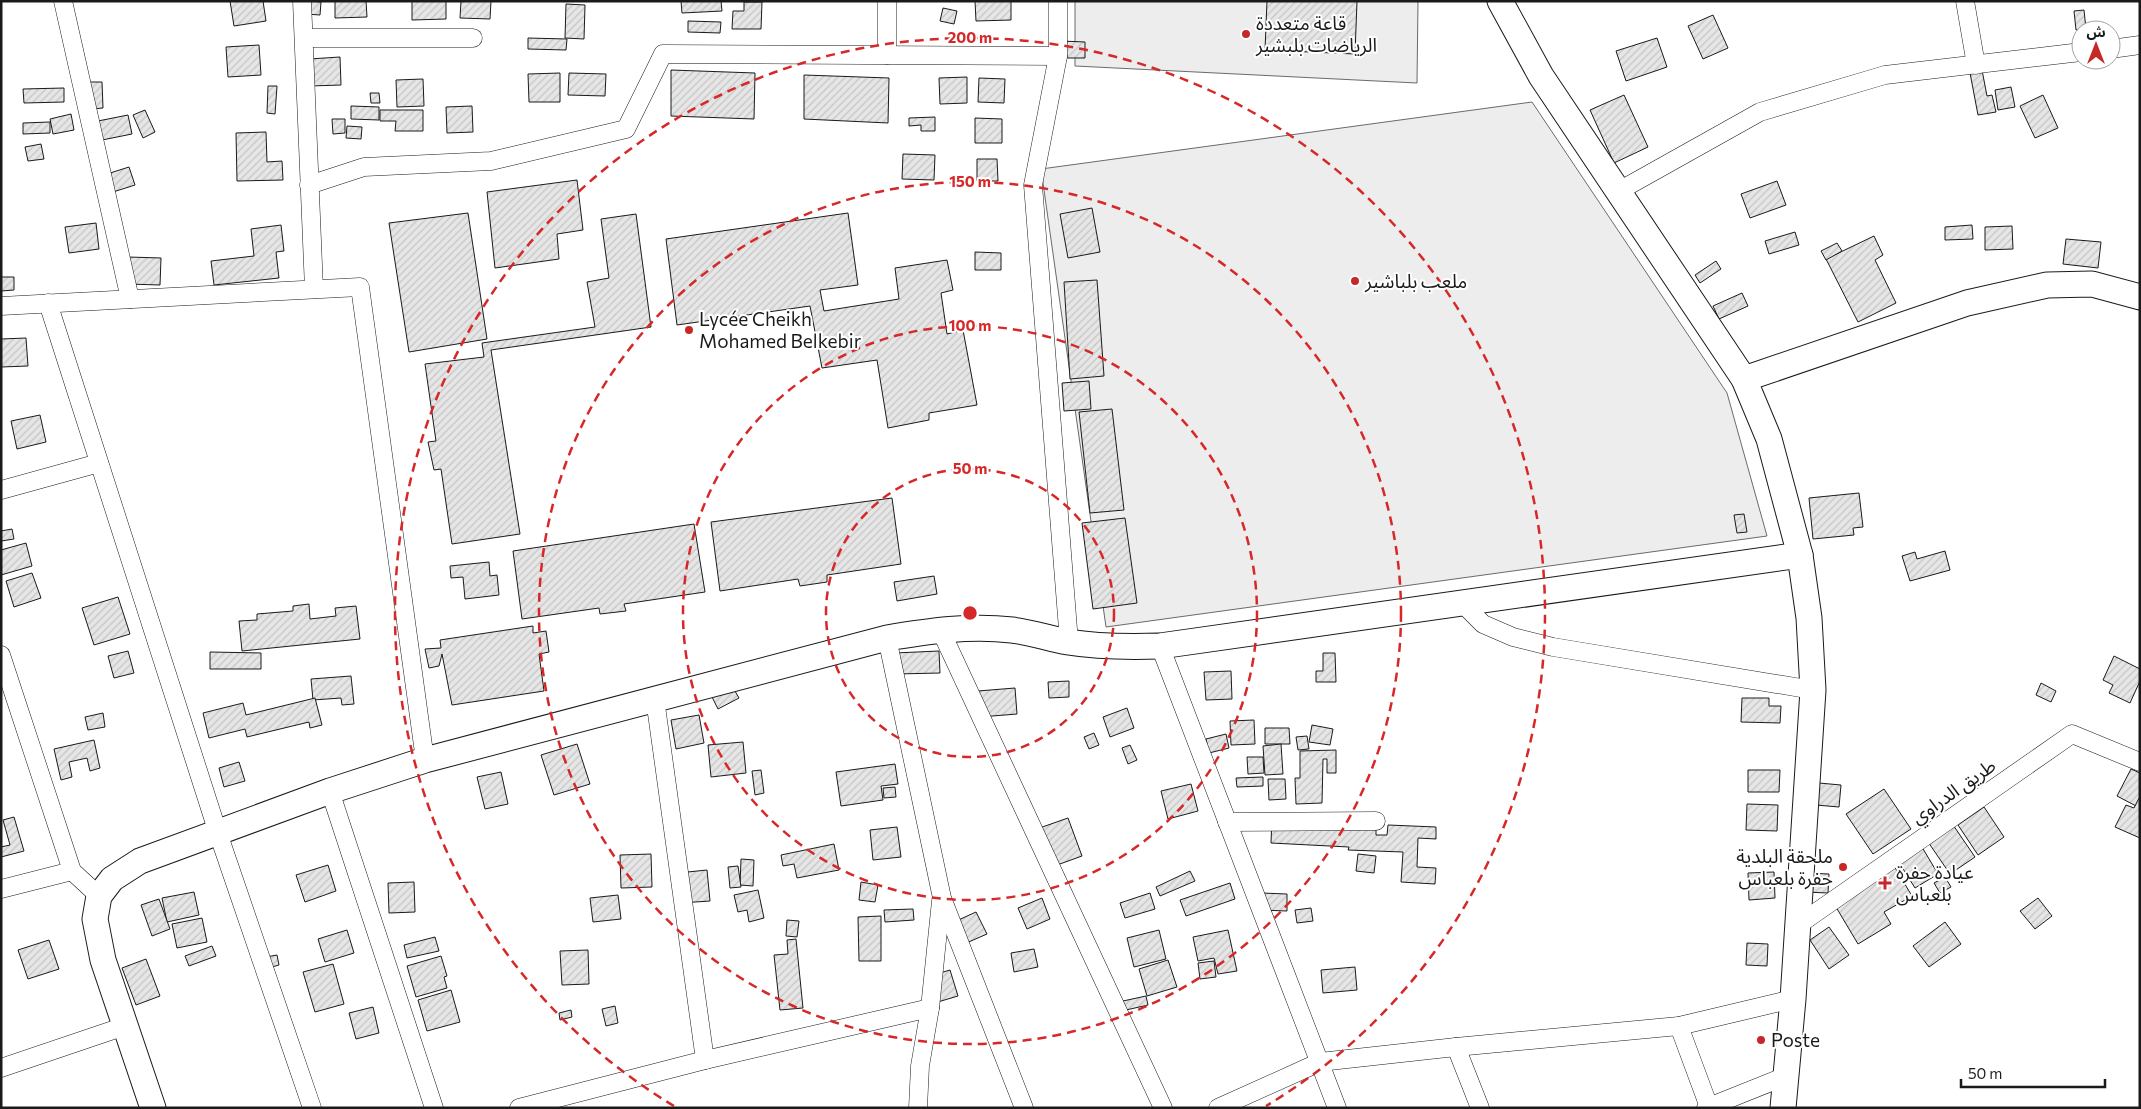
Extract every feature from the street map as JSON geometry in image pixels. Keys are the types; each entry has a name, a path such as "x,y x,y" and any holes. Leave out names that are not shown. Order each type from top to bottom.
{"street":[{"path":"63,1 130,299"},
{"path":"302,1 314,290"},
{"path":"886,1 887,55"},
{"path":"1058,1 1058,56 1033,185 1069,642"},
{"path":"1500,1 1541,76 1744,379 1769,439 1800,555 1809,618 1813,690 1793,999 1783,1108"},
{"path":"1965,1 1976,65"},
{"path":"304,38 473,38"},
{"path":"2121,48 2140,45"},
{"path":"1617,192 1760,112 1885,75 2071,53"},
{"path":"309,185 364,168 491,161 626,129 664,54 1058,56"},
{"path":"1744,379 1967,303 2047,285 2092,284 2140,297"},
{"path":"1,306 360,287 425,760"},
{"path":"48,303 218,833 312,1108"},
{"path":"1,490 99,463"},
{"path":"153,1108 103,960 95,919 98,896 112,879 140,861 330,791 425,760 887,638 940,629 983,628 1014,630 1069,642 1109,647 1160,646 1800,555"},
{"path":"1462,603 1483,624 1521,639 1553,647 1813,690"},
{"path":"940,629 1163,1108"},
{"path":"887,638 942,898 1024,1108"},
{"path":"1160,646 1337,1108"},
{"path":"1,655 72,870 98,896"},
{"path":"655,699 705,1060"},
{"name":"طريق الدراوي","path":"1798,925 2072,734 2140,762"},
{"path":"330,791 434,1108"},
{"path":"1227,822 1376,821"},
{"path":"1,889 72,870"},
{"path":"918,1108 920,1066 930,1008 942,898"},
{"path":"1218,1108 1320,1062 1679,1026 1793,999"},
{"path":"519,1108 705,1060 930,1008"},
{"path":"1,1068 125,1026"},
{"path":"1679,1026 1708,1107 1786,1076"},
{"path":"1456,1047 1480,1108"}],"shaded area":[{"name":"قاعة متعددة الرياضات بلبشير","path":"1075,1 1418,1 1417,83 1075,66"},
{"name":"ملعب بلباشير","path":"1532,102 1727,393 1767,536 1106,627 1041,169"}],"building":[{"path":"230,1 263,1 266,21 234,26"},
{"path":"307,1 321,2 320,15 306,14"},
{"path":"335,1 366,1 367,17 335,18"},
{"path":"412,1 446,1 446,19 412,20"},
{"path":"461,1 491,1 490,19 460,18"},
{"path":"681,1 721,1 722,11 682,13"},
{"path":"975,1 1011,1 1011,20 976,21"},
{"path":"1267,1 1357,1 1355,54 1265,50"},
{"path":"744,2 762,2 761,29 732,29 733,11 744,11"},
{"path":"566,4 585,5 584,39 565,38"},
{"path":"943,8 957,11 954,24 940,21"},
{"path":"2084,10 2085,20 2075,20 2074,11"},
{"path":"1713,15 1728,48 1703,59 1688,26"},
{"path":"688,21 721,22 720,33 688,32"},
{"path":"528,38 567,39 566,50 528,49"},
{"path":"1657,38 1667,67 1626,81 1616,51"},
{"path":"1061,41 1085,42 1085,58 1061,58"},
{"path":"259,45 261,75 228,77 226,47"},
{"path":"340,57 341,85 310,86 309,59"},
{"path":"671,70 755,73 754,119 671,116"},
{"path":"1982,70 1987,96 1992,95 1996,112 1978,115 1970,73"},
{"path":"560,73 560,102 529,102 528,74"},
{"path":"569,73 606,74 605,96 568,95"},
{"path":"804,75 889,78 888,123 804,119"},
{"path":"967,77 967,103 940,104 939,78"},
{"path":"979,78 1005,79 1004,103 978,102"},
{"path":"423,79 424,106 397,107 396,80"},
{"path":"89,82 102,82 103,108 91,109"},
{"path":"268,86 277,86 275,114 267,113"},
{"path":"2011,87 2015,107 1998,110 1995,90"},
{"path":"64,88 64,102 24,103 23,89"},
{"path":"370,93 379,93 380,103 371,103"},
{"path":"1624,95 1648,147 1614,163 1590,110"},
{"path":"2043,95 2058,128 2035,138 2020,106"},
{"path":"351,106 379,107 379,120 351,119"},
{"path":"472,106 473,132 447,133 446,107"},
{"path":"145,110 155,132 143,138 133,115"},
{"path":"380,110 423,110 423,131 395,131 396,121 380,121"},
{"path":"71,114 74,130 53,134 50,119"},
{"path":"128,115 132,134 102,140 98,121"},
{"path":"935,117 935,131 921,131 921,125 909,126 909,118"},
{"path":"975,118 1002,119 1002,143 975,143"},
{"path":"332,119 345,119 345,133 333,134"},
{"path":"50,122 50,133 23,134 23,123"},
{"path":"347,126 362,127 361,139 346,138"},
{"path":"266,132 267,162 282,161 283,180 237,181 236,133"},
{"path":"41,144 44,159 28,161 25,147"},
{"path":"903,154 935,155 934,180 902,179"},
{"path":"977,159 997,159 998,181 977,181"},
{"path":"129,167 135,185 113,192 107,174"},
{"path":"577,180 583,230 557,234 559,259 495,268 487,192"},
{"path":"1777,181 1786,205 1750,218 1741,194"},
{"path":"1092,208 1100,252 1068,258 1060,214"},
{"path":"468,213 487,339 409,352 389,223"},
{"path":"848,213 858,285 820,290 824,311 899,299 895,268 947,260 953,290 941,293 947,334 963,330 977,405 929,413 929,420 888,428 877,360 822,368 810,306 677,325 666,239"},
{"path":"636,214 651,327 491,350 520,534 452,544 441,469 434,470 428,442 436,441 425,364 484,357 482,343 595,327 587,282 609,278 601,219"},
{"path":"96,223 99,249 69,253 65,227"},
{"path":"281,225 284,251 276,252 279,278 214,285 211,261 254,256 251,229"},
{"path":"1972,225 1973,239 1945,240 1945,227"},
{"path":"2012,226 2013,249 1985,250 1985,227"},
{"path":"1795,232 1799,245 1769,254 1765,241"},
{"path":"1874,236 1883,255 1875,260 1896,303 1858,322 1826,259"},
{"path":"2066,239 2101,242 2098,268 2063,264"},
{"path":"1837,243 1842,251 1826,260 1821,251"},
{"path":"975,252 1001,253 1001,270 975,270"},
{"path":"128,257 161,258 160,285 127,284"},
{"path":"1716,261 1721,269 1700,283 1695,275"},
{"path":"1,277 14,277 14,290 1,291"},
{"path":"1097,280 1104,376 1070,379 1064,282"},
{"path":"1742,293 1748,306 1719,319 1713,306"},
{"path":"26,338 28,366 1,367 1,339"},
{"path":"1089,381 1091,409 1064,411 1062,383"},
{"path":"1112,409 1124,510 1090,513 1079,412"},
{"path":"40,415 46,442 17,449 11,421"},
{"path":"1859,493 1863,527 1853,528 1854,535 1813,539 1809,498"},
{"path":"892,498 901,564 827,575 827,582 800,586 798,579 720,591 711,522"},
{"path":"1744,514 1747,532 1737,533 1734,515"},
{"path":"1125,518 1137,603 1093,609 1082,523"},
{"path":"694,524 705,592 624,604 626,611 600,614 599,608 522,619 513,551"},
{"path":"12,529 14,539 1,541 1,531"},
{"path":"26,543 32,566 1,575 1,550"},
{"path":"1945,551 1950,570 1910,581 1902,556 1915,552 1917,559"},
{"path":"489,562 490,576 497,575 499,595 465,599 463,577 451,578 450,566"},
{"path":"32,573 41,598 14,607 6,581"},
{"path":"934,576 937,594 897,601 894,582"},
{"path":"118,597 130,634 94,645 82,608"},
{"path":"309,604 310,619 336,616 335,608 356,606 360,639 242,651 239,621 257,620 257,614 293,611 293,606"},
{"path":"533,626 533,633 546,631 549,652 539,654 544,691 452,705 442,654 439,666 429,668 425,649 441,648 440,640"},
{"path":"128,651 134,673 114,678 108,656"},
{"path":"939,651 940,673 896,674 895,653"},
{"path":"210,652 261,653 261,669 210,669"},
{"path":"1323,653 1335,653 1336,682 1316,682 1316,671 1323,671"},
{"path":"2114,656 2140,669 2140,681 2130,703 2109,693 2113,685 2103,680"},
{"path":"1231,671 1232,699 1206,700 1204,672"},
{"path":"351,676 354,704 342,705 341,698 313,700 311,679"},
{"path":"1069,681 1069,697 1049,698 1048,682"},
{"path":"2041,683 2056,691 2051,702 2036,695"},
{"path":"732,686 739,698 718,709 712,697"},
{"path":"1015,688 1017,714 980,717 978,691"},
{"path":"315,698 322,725 310,728 309,722 247,737 245,729 209,738 203,713 243,703 246,715"},
{"path":"1742,698 1769,698 1769,706 1781,706 1780,723 1741,722"},
{"path":"1127,708 1134,728 1110,737 1103,717"},
{"path":"103,713 105,727 88,730 85,717"},
{"path":"699,715 704,743 676,749 671,720"},
{"path":"1254,720 1255,744 1231,745 1230,721"},
{"path":"1312,725 1333,729 1330,745 1309,742"},
{"path":"1265,728 1289,728 1290,744 1265,744"},
{"path":"1094,733 1099,745 1089,749 1084,737"},
{"path":"1226,734 1229,748 1209,753 1206,739"},
{"path":"1307,736 1309,749 1298,750 1296,737"},
{"path":"94,740 100,768 90,771 87,758 69,762 72,777 61,780 54,749"},
{"path":"743,742 746,773 711,777 708,745"},
{"path":"577,744 590,784 554,795 541,755"},
{"path":"1281,744 1283,774 1265,775 1263,746"},
{"path":"1130,745 1137,760 1128,764 1122,748"},
{"path":"1336,750 1336,773 1327,773 1327,759 1323,759 1322,803 1296,804 1295,778 1300,778 1300,751"},
{"path":"1247,757 1263,757 1264,773 1248,774"},
{"path":"239,762 245,781 224,787 219,768"},
{"path":"895,764 898,784 881,786 883,800 841,806 836,772"},
{"path":"2131,769 2140,773 2140,799 2136,806 2117,796"},
{"path":"761,770 764,793 755,795 752,771"},
{"path":"1748,770 1780,770 1779,792 1748,792"},
{"path":"501,772 508,804 485,809 477,777"},
{"path":"1263,777 1263,786 1237,787 1236,778"},
{"path":"1268,779 1285,779 1286,799 1269,800"},
{"path":"1819,783 1841,785 1839,807 1816,805"},
{"path":"1191,784 1198,811 1168,819 1161,791"},
{"path":"895,787 896,797 884,798 883,788"},
{"path":"1884,789 1911,829 1873,854 1846,814"},
{"path":"2139,798 2140,838 2115,827 2126,805 2134,808"},
{"path":"1747,804 1778,805 1777,831 1746,830"},
{"path":"1984,807 2004,837 1978,855 1958,825"},
{"path":"14,817 24,851 1,857 1,847 10,845 3,820"},
{"path":"1272,817 1376,822 1376,835 1387,835 1388,825 1436,827 1436,839 1418,838 1417,867 1436,868 1435,884 1401,882 1403,852 1348,850 1349,847 1271,843"},
{"path":"1068,818 1082,856 1046,869 1031,831"},
{"path":"1951,822 1975,857 1950,874 1926,839"},
{"path":"897,827 901,857 873,860 870,830"},
{"path":"1919,842 1938,874 1915,888 1895,856"},
{"path":"834,844 839,870 797,878 794,864 783,866 781,855"},
{"path":"651,854 652,887 621,888 620,855"},
{"path":"1358,854 1376,856 1374,873 1356,871"},
{"path":"741,859 754,860 753,886 740,885"},
{"path":"1891,861 1912,896 1884,912 1891,924 1858,944 1830,897"},
{"path":"328,865 336,891 305,902 296,875"},
{"path":"738,866 741,887 730,888 728,867"},
{"path":"707,870 710,901 680,903 678,873"},
{"path":"1190,871 1195,881 1160,896 1156,887"},
{"path":"1774,872 1775,898 1749,900 1748,873"},
{"path":"1806,873 1829,874 1828,893 1805,892"},
{"path":"1945,877 1951,887 1940,893 1934,883"},
{"path":"414,882 415,912 389,913 388,883"},
{"path":"861,882 878,885 875,902 859,900"},
{"path":"1230,883 1235,899 1186,916 1180,900"},
{"path":"758,890 764,918 749,922 747,910 738,912 734,895"},
{"path":"194,892 199,915 167,922 162,898"},
{"path":"1150,893 1155,909 1125,918 1120,903"},
{"path":"1261,893 1287,894 1287,911 1260,910"},
{"path":"618,895 621,919 593,922 590,898"},
{"path":"1042,898 1050,919 1027,929 1018,908"},
{"path":"2038,898 2052,916 2035,929 2020,911"},
{"path":"159,899 170,929 152,936 141,905"},
{"path":"1311,908 1313,921 1297,923 1295,910"},
{"path":"913,909 914,920 885,922 884,910"},
{"path":"976,912 987,934 964,944 954,922"},
{"path":"881,916 881,961 859,961 858,917"},
{"path":"202,918 207,942 177,948 172,924"},
{"path":"787,920 799,921 797,937 786,936"},
{"path":"1945,922 1961,944 1929,967 1913,946"},
{"path":"1829,927 1849,955 1829,969 1810,940"},
{"path":"347,930 354,953 325,962 318,939"},
{"path":"1159,930 1166,959 1134,967 1127,938"},
{"path":"1228,930 1237,971 1218,974 1214,958 1198,961 1193,937"},
{"path":"435,937 439,951 407,958 404,945"},
{"path":"796,939 803,1008 780,1010 774,955 788,954 787,940"},
{"path":"49,940 59,969 28,979 18,950"},
{"path":"1747,943 1768,944 1767,966 1746,965"},
{"path":"212,946 216,956 189,966 185,956"},
{"path":"1034,949 1038,967 1014,972 1011,953"},
{"path":"588,950 589,984 562,985 560,951"},
{"path":"277,955 279,965 268,968 266,957"},
{"path":"441,956 447,976 444,977 447,988 416,997 407,966"},
{"path":"146,959 160,996 136,1005 122,968"},
{"path":"1168,960 1177,987 1147,996 1139,969"},
{"path":"1214,961 1216,977 1200,979 1198,963"},
{"path":"333,964 344,1004 315,1012 303,972"},
{"path":"1355,967 1357,990 1323,993 1321,970"},
{"path":"950,970 958,996 931,1004 930,976"},
{"path":"451,990 460,1022 427,1031 418,1000"},
{"path":"1146,996 1148,1005 1126,1010 1123,1001"},
{"path":"615,1006 618,1023 606,1026 602,1009"},
{"path":"373,1007 379,1033 356,1039 349,1013"},
{"path":"571,1010 572,1017 560,1020 559,1013"}],"place":[{"name":"قاعة متعددة الرياضات بلبشير","path":"1246,34"},
{"name":"ملعب بلباشير","path":"1355,281"},
{"name":"Lycée Cheikh Mohamed Belkebir","path":"689,330"},
{"name":"ملحقة البلدية حفرة بلعباس","path":"1843,867"},
{"name":"عيادة حفرة بلعباس","path":"1885,883"},
{"name":"Poste","path":"1761,1040"}]}
